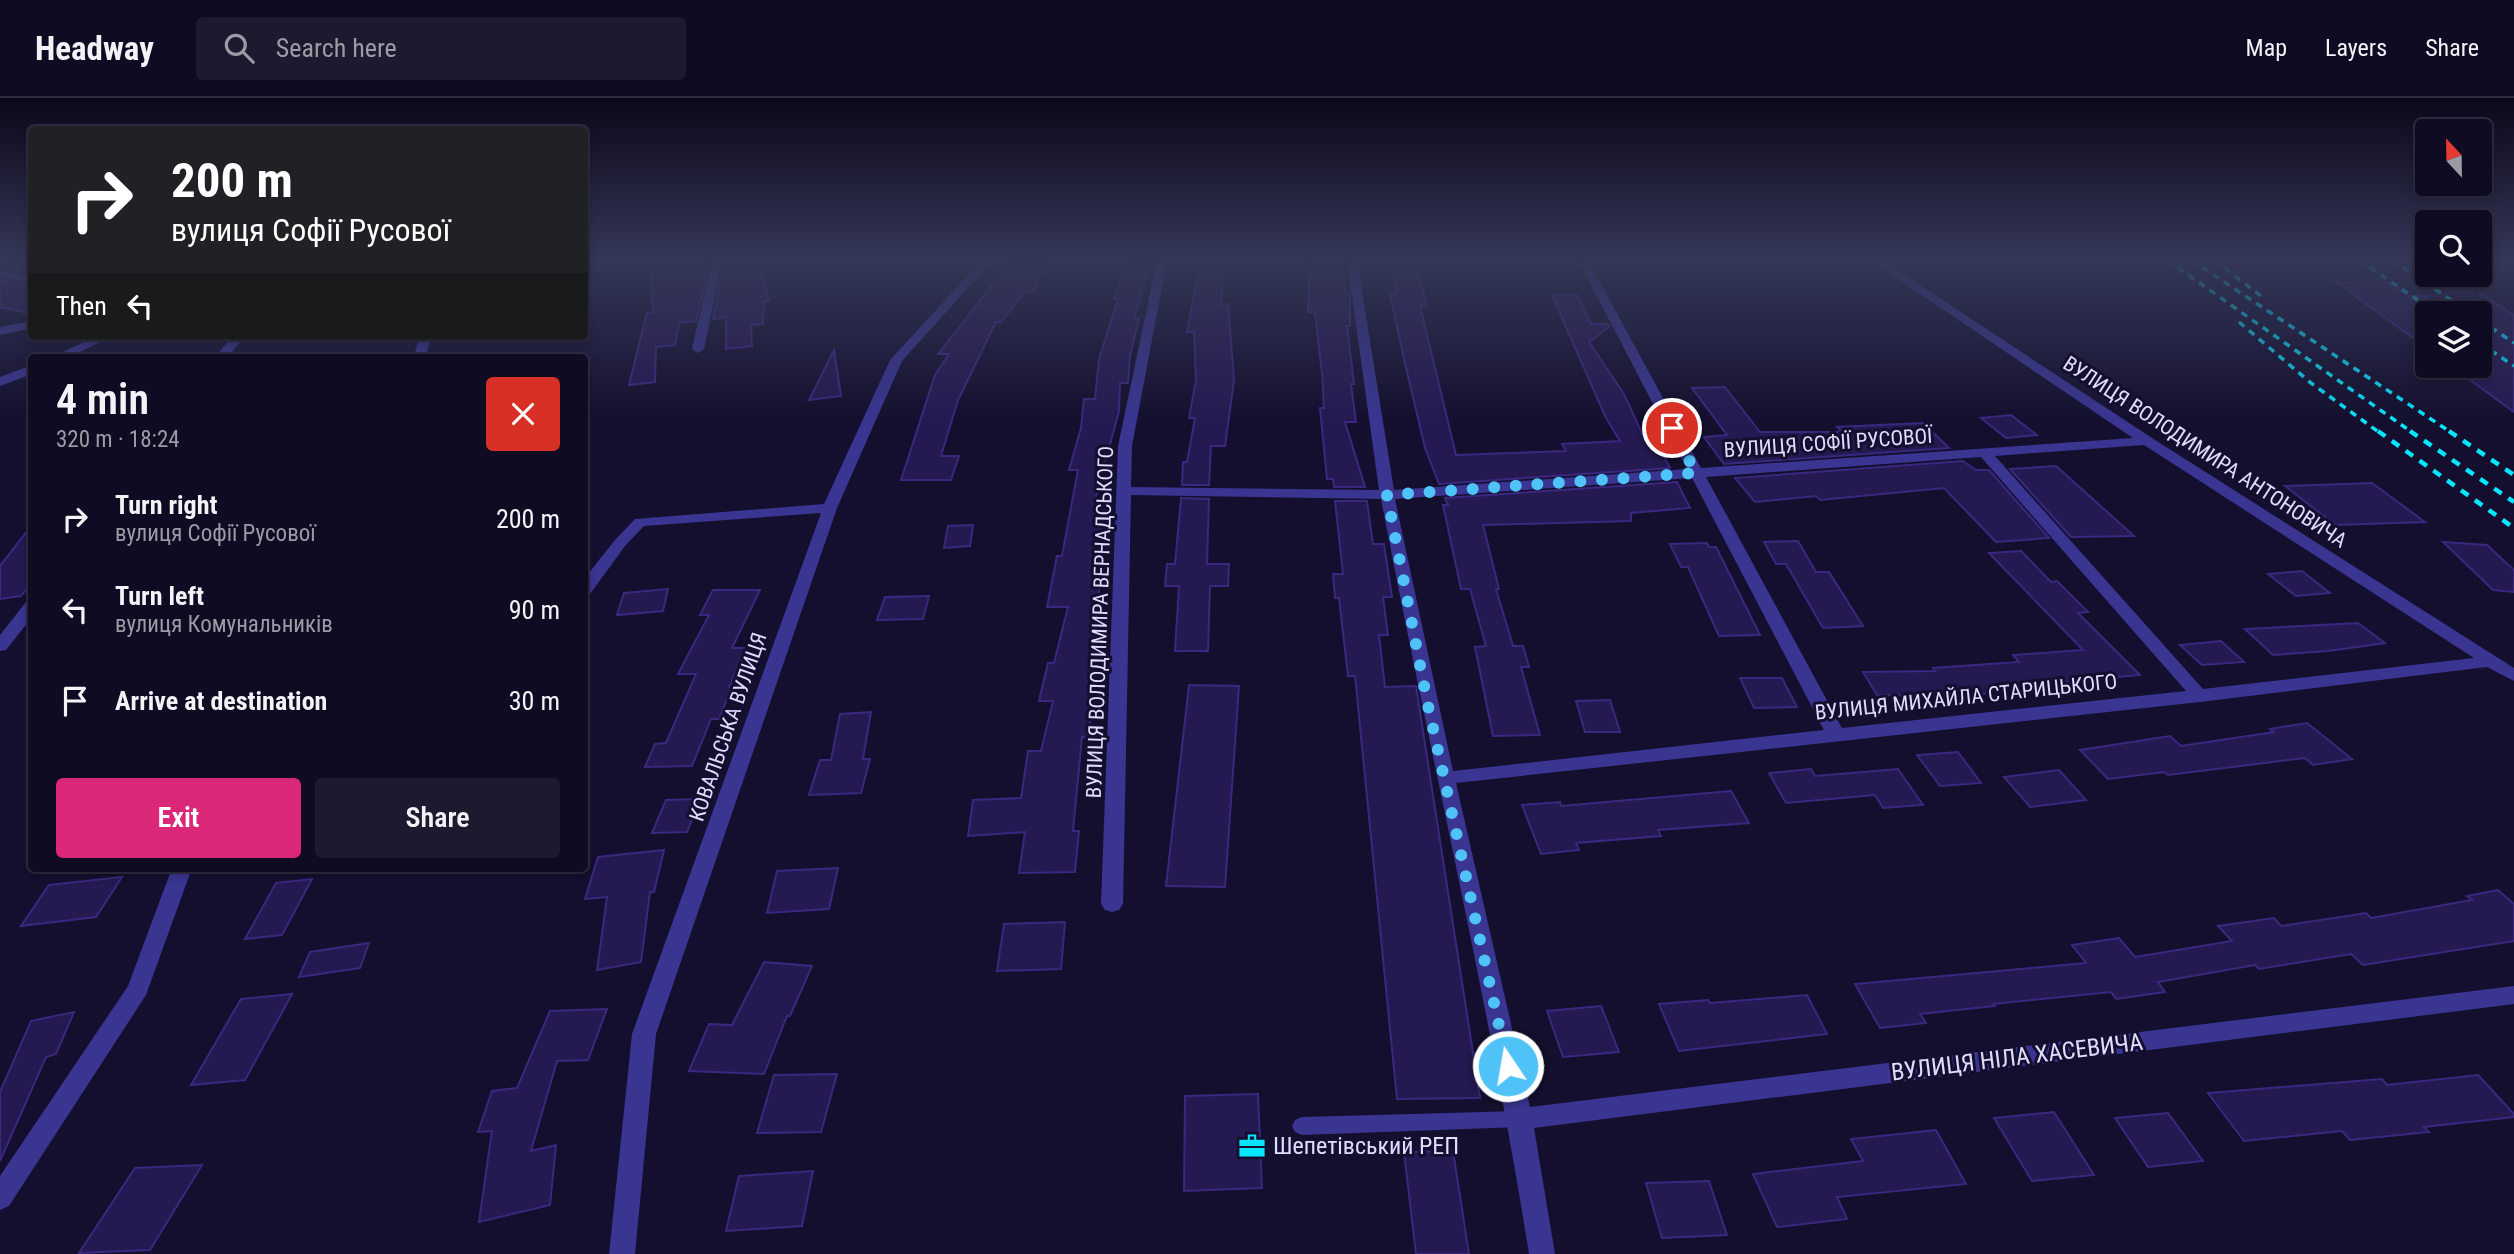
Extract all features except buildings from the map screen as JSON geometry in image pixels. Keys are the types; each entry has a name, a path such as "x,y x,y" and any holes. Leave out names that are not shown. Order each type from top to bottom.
{"street":[{"path":"698,349 705,314"},
{"name":"КОВАЛЬСЬКА ВУЛИЦЯ","path":"622,1254 644,1034 830,508 896,360 938,314"},
{"name":"ВУЛИЦЯ ВОЛОДИМИРА ВЕРНАДСЬКОГО","path":"1112,904 1125,446 1151,314"},
{"path":"1360,314 1387,495 1427,701 1520,1119 1542,1254"},
{"path":"1612,314 1836,733"},
{"name":"ВУЛИЦЯ ВОЛОДИМИРА АНТОНОВИЧА","path":"1956,314 2147,441 2514,676"},
{"path":"0,331 28,325"},
{"path":"65,354 98,340"},
{"path":"224,354 236,340"},
{"path":"0,382 28,371"},
{"name":"ВУЛИЦЯ СОФІЇ РУСОВОЇ","path":"1125,491 1387,495 2147,441"},
{"path":"1985,453 2200,696"},
{"path":"588,586 620,543 640,522 830,508"},
{"path":"0,646 28,610"},
{"name":"ВУЛИЦЯ МИХАЙЛА СТАРИЦЬКОГО","path":"1446,778 1836,733 2200,696 2491,661"},
{"path":"0,1198 138,989 181,872"},
{"name":"ВУЛИЦЯ НІЛА ХАСЕВИЧА","path":"1520,1119 2514,995"}],"lane":[{"path":"1302,1126 1520,1119"}],"railway":[{"path":"2244,314 2413,433"},
{"path":"2272,314 2450,432"},
{"path":"2239,322 2311,383 2380,433"},
{"path":"2492,328 2514,343"},
{"path":"2492,351 2514,366"},
{"path":"2378,431 2514,528"},
{"path":"2410,431 2514,502"},
{"path":"2450,432 2514,475"}],"place":[{"name":"Шепетівський РЕП","path":"1252,1146"}],"route":[{"path":"1508,1066 1427,701 1387,495 1696,473 1672,428"}]}
